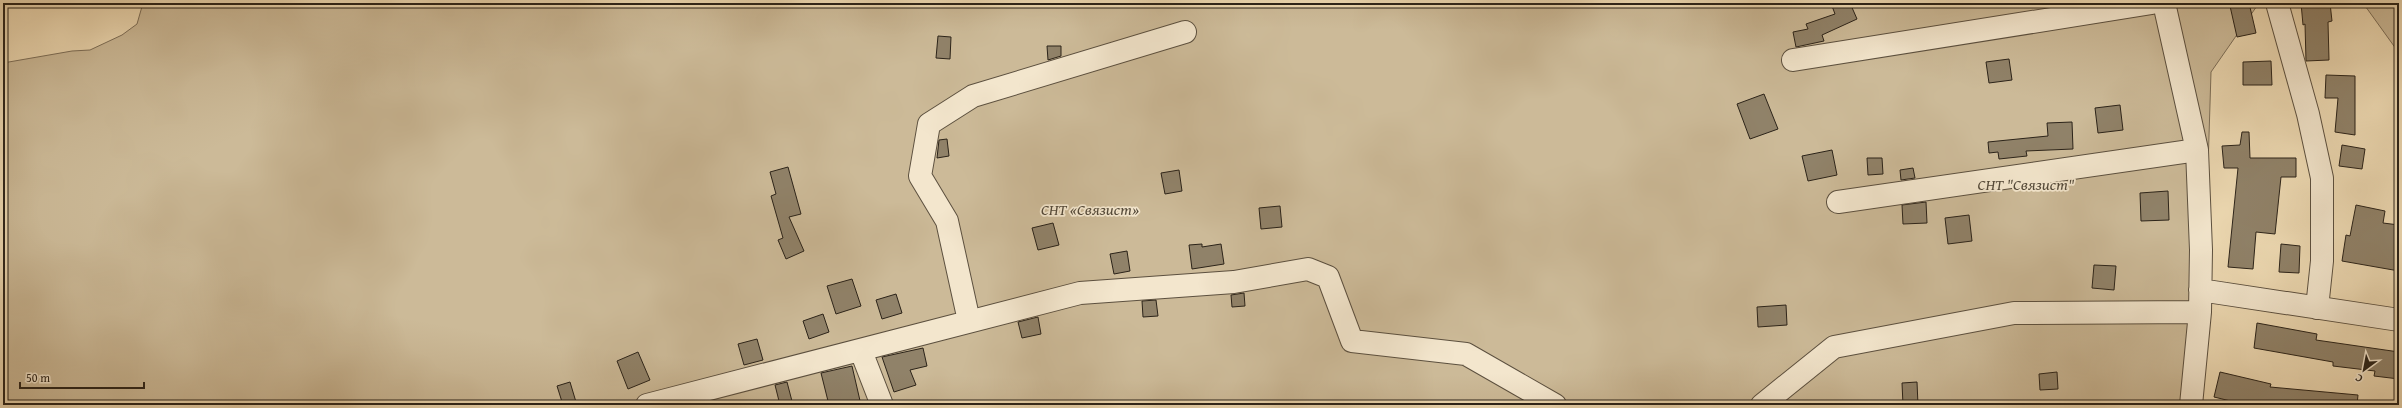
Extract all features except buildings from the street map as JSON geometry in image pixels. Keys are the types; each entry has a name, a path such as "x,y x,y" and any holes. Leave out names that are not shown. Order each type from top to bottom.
{"lane":[{"path":"1793,60 2152,3"},
{"path":"2164,3 2197,150 2200,312 2190,405"},
{"path":"2277,3 2308,114 2322,178 2322,261 2317,308"},
{"path":"969,321 947,221 920,176 929,124 973,96 1185,32"},
{"path":"1838,202 2197,150"},
{"path":"647,405 861,351 969,321 1080,294 1234,282 1308,269 1328,277 1352,341 1466,354 1555,405"},
{"path":"2200,290 2399,320"},
{"path":"1762,405 1834,347 2014,312 2200,312"},
{"path":"861,351 882,405"}],"green space":[{"path":"143,3 2259,3 2211,72 2205,264 2193,405 3,405 3,63 72,51 90,50 122,35 137,24"},
{"path":"2363,3 2399,3 2399,53"}],"park label":[{"name":"СНТ \"Связист\"","path":"2026,184"},
{"name":"СНТ «Связист»","path":"1090,209"}]}
